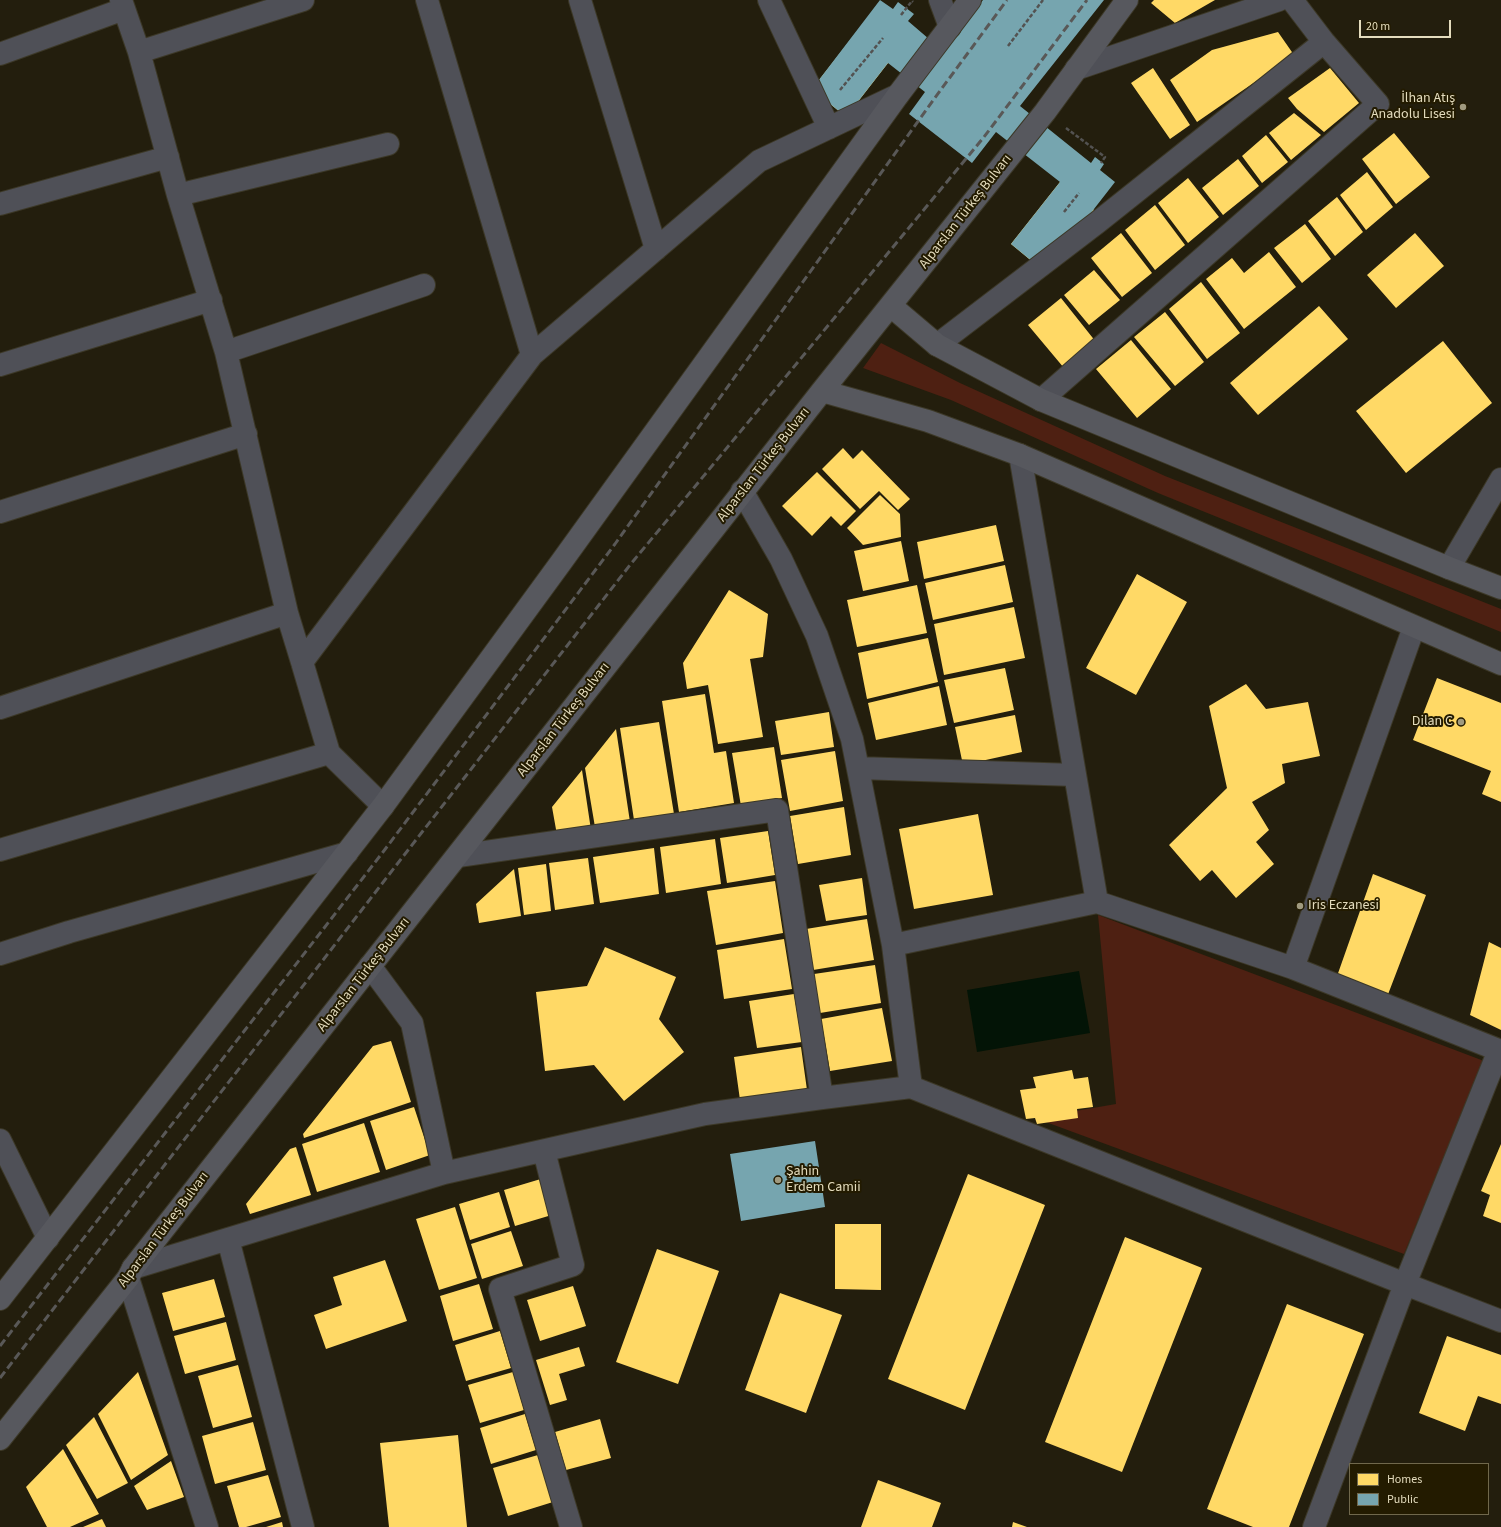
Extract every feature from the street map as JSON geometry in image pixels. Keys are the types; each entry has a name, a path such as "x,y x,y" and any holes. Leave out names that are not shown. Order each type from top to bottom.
{"main road":[{"path":"0,1299 7,1282 48,1238 383,806 562,561 898,95 970,0"},
{"name":"Alparslan Türkeş Bulvarı","path":"0,1439 742,492 1045,112 1127,0"},
{"path":"891,306 937,345 1041,400 1448,568 1501,588"},
{"path":"822,391 928,420 1020,454 1501,664"}],"street":[{"path":"139,52 303,0"},
{"path":"427,0 532,355"},
{"path":"580,0 656,249"},
{"path":"769,0 830,128"},
{"path":"940,0 950,27"},
{"path":"1076,69 1279,0"},
{"path":"1041,400 1378,104 1324,42 1292,0"},
{"path":"1,50 122,5 139,52 178,195 226,352 287,614 329,753 383,806"},
{"path":"937,345 1098,222 1324,42"},
{"path":"302,662 532,355 759,161 898,95"},
{"path":"178,195 388,144"},
{"path":"0,204 168,157"},
{"path":"226,352 424,285"},
{"path":"0,365 211,300"},
{"path":"0,512 246,434"},
{"path":"1020,454 1097,902"},
{"path":"1448,568 1501,479"},
{"path":"742,492 781,559 817,636 852,739 893,945 911,1087"},
{"path":"0,708 287,614"},
{"path":"1293,968 1414,627"},
{"path":"0,850 329,753"},
{"path":"858,768 1075,776"},
{"path":"458,856 777,810 822,1098"},
{"path":"0,954 69,932 347,853"},
{"path":"893,945 1097,902 1293,968 1500,1050 1405,1284 1314,1527"},
{"path":"370,966 412,1023 444,1174"},
{"path":"205,1527 130,1273 228,1239 444,1174 705,1114 911,1087 1501,1321"},
{"path":"0,1140 48,1238"},
{"path":"544,1151 573,1265 500,1289 571,1527"},
{"path":"228,1239 303,1527"}],"path":[{"path":"1008,46 1043,0"},
{"path":"839,92 883,38"},
{"path":"1045,112 1104,157 1101,163"}],"shaded area":[{"path":"881,343 960,383 1165,476 1501,609 1501,632 1158,493 951,400 863,368"},
{"path":"1098,915 1484,1061 1404,1254 1035,1118 1116,1104"},
{"path":"1079,971 1090,1033 977,1052 967,990"}],"building: Homes":[{"path":"1154,0 1215,0 1175,23 1151,3"},
{"path":"1278,32 1294,55 1197,122 1170,80 1212,50"},
{"path":"855,34 888,63 846,117 812,89"},
{"path":"1153,68 1190,125 1170,139 1131,83"},
{"path":"1330,68 1359,103 1324,132 1297,109 1288,98"},
{"path":"1294,113 1321,135 1291,160 1269,133"},
{"path":"1394,133 1430,177 1396,204 1362,159"},
{"path":"1266,135 1288,162 1262,183 1242,156"},
{"path":"1238,159 1259,186 1223,215 1202,188"},
{"path":"1367,172 1393,207 1366,230 1340,195"},
{"path":"1188,178 1219,217 1188,243 1158,203"},
{"path":"1060,182 1094,210 1045,272 1011,244"},
{"path":"1337,197 1363,232 1335,256 1308,221"},
{"path":"1155,205 1185,245 1155,270 1125,230"},
{"path":"1305,224 1331,259 1302,283 1274,248"},
{"path":"1121,233 1152,273 1122,297 1091,258"},
{"path":"1415,233 1444,266 1396,308 1367,275"},
{"path":"1269,252 1296,287 1244,329 1206,279 1232,258 1244,273"},
{"path":"1094,270 1120,300 1089,325 1064,295"},
{"path":"1201,282 1240,333 1207,359 1169,309"},
{"path":"1061,298 1096,342 1064,368 1028,325"},
{"path":"1319,306 1348,339 1258,415 1230,383"},
{"path":"1165,312 1204,362 1175,386 1134,337"},
{"path":"1131,340 1171,389 1137,418 1096,369"},
{"path":"1443,341 1492,403 1406,473 1356,411"},
{"path":"843,448 853,459 862,450 910,499 898,510 879,491 860,509 822,469"},
{"path":"817,472 856,511 841,526 831,516 812,536 782,506"},
{"path":"880,495 900,514 901,537 863,545 847,528"},
{"path":"996,525 1004,561 924,579 917,542"},
{"path":"901,541 909,581 863,591 854,551"},
{"path":"1005,565 1013,602 933,620 925,583"},
{"path":"1137,574 1187,602 1136,695 1086,668"},
{"path":"917,585 927,633 857,647 847,600"},
{"path":"729,590 768,614 763,657 750,659 763,737 718,744 708,685 687,689 683,663"},
{"path":"1014,607 1025,658 944,675 934,624"},
{"path":"928,638 938,682 867,699 858,653"},
{"path":"1005,668 1014,710 954,723 944,680"},
{"name":"Dilan C","path":"1437,678 1501,703 1501,802 1482,794 1491,771 1413,740"},
{"path":"1246,684 1266,709 1308,702 1320,756 1282,764 1285,783 1252,802 1269,830 1256,842 1274,864 1236,898 1212,870 1200,881 1169,845 1227,788 1209,706"},
{"path":"939,686 947,725 876,740 868,703"},
{"path":"705,694 714,753 726,751 734,803 679,812 662,701"},
{"path":"829,712 834,747 781,755 775,721"},
{"path":"1015,715 1022,752 963,765 955,727"},
{"path":"659,722 674,814 634,820 620,728"},
{"path":"616,729 630,822 595,827 585,768"},
{"path":"774,747 782,798 741,806 732,753"},
{"path":"835,751 843,801 790,811 781,760"},
{"path":"582,770 591,830 557,835 552,807"},
{"path":"844,807 851,855 798,864 790,816"},
{"path":"978,814 993,895 914,909 899,829"},
{"path":"768,831 775,875 727,883 720,838"},
{"path":"715,839 721,884 666,893 660,847"},
{"path":"654,848 659,894 600,903 593,857"},
{"path":"588,858 594,904 555,910 549,863"},
{"path":"546,864 551,911 524,915 518,868"},
{"path":"514,869 521,916 479,923 476,904"},
{"path":"1373,874 1426,895 1387,997 1336,979"},
{"path":"862,878 867,915 826,921 819,885"},
{"path":"775,881 783,933 716,945 707,891"},
{"path":"867,919 874,960 813,970 806,929"},
{"path":"784,939 792,989 724,999 717,950"},
{"path":"1489,942 1501,948 1501,1030 1470,1015"},
{"path":"605,947 676,977 659,1019 684,1052 624,1101 594,1065 545,1071 536,992 587,986"},
{"path":"875,965 881,1003 820,1013 814,974"},
{"path":"794,994 802,1042 757,1048 749,1001"},
{"path":"882,1008 892,1061 830,1071 821,1019"},
{"path":"391,1041 411,1102 304,1138 303,1134 373,1046"},
{"path":"801,1047 807,1090 740,1100 734,1057"},
{"path":"1072,1070 1074,1079 1088,1077 1093,1107 1077,1109 1078,1118 1037,1124 1035,1118 1026,1119 1020,1090 1036,1088 1033,1077"},
{"path":"414,1107 430,1155 386,1170 370,1121"},
{"path":"364,1123 380,1172 317,1192 302,1144"},
{"path":"1501,1144 1501,1223 1483,1216 1490,1195 1481,1191"},
{"path":"296,1147 311,1195 250,1214 246,1204 290,1149"},
{"path":"968,1174 1045,1205 965,1410 888,1379"},
{"path":"544,1178 555,1214 515,1226 504,1190"},
{"path":"499,1192 510,1227 470,1240 459,1204"},
{"path":"455,1207 477,1278 439,1290 416,1219"},
{"path":"835,1224 881,1224 881,1290 835,1289"},
{"path":"511,1231 523,1266 482,1279 471,1244"},
{"path":"1125,1237 1202,1268 1122,1472 1045,1442"},
{"path":"657,1249 719,1271 678,1384 616,1362"},
{"path":"385,1260 407,1321 326,1349 314,1315 342,1305 333,1277"},
{"path":"214,1279 225,1317 173,1331 162,1293"},
{"path":"479,1284 493,1329 453,1341 440,1296"},
{"path":"573,1286 586,1326 540,1341 527,1300"},
{"path":"780,1293 842,1315 806,1413 745,1390"},
{"path":"1287,1304 1364,1334 1289,1527 1253,1527 1207,1509"},
{"path":"226,1322 236,1360 185,1374 174,1336"},
{"path":"500,1331 511,1368 466,1381 455,1345"},
{"path":"1447,1336 1501,1355 1501,1404 1478,1396 1465,1431 1419,1413"},
{"path":"579,1347 585,1366 559,1374 567,1400 550,1405 536,1360"},
{"path":"238,1365 252,1417 213,1428 198,1376"},
{"path":"138,1372 168,1455 131,1480 98,1414"},
{"path":"513,1372 524,1410 480,1423 468,1385"},
{"path":"525,1414 536,1450 491,1464 480,1428"},
{"path":"94,1417 128,1483 97,1499 66,1445"},
{"path":"600,1419 611,1458 566,1470 555,1432"},
{"path":"253,1422 266,1470 215,1484 202,1436"},
{"path":"458,1435 467,1527 389,1527 380,1443"},
{"path":"63,1449 99,1514 70,1527 47,1527 26,1487"},
{"path":"538,1455 553,1502 508,1516 493,1468"},
{"path":"171,1461 184,1497 147,1510 134,1486"},
{"path":"268,1475 281,1517 246,1527 239,1527 227,1486"},
{"path":"878,1480 941,1503 932,1527 861,1527"},
{"path":"102,1519 106,1527 83,1527"},
{"path":"282,1522 283,1527 266,1527"},
{"path":"1013,1522 1027,1527 1012,1527"}],"building: Public":[{"path":"880,0 893,9 898,2 914,14 908,21 943,51 983,0 1104,0 1020,106 1091,163 1095,157 1104,164 1100,170 1115,182 1045,272 1011,244 1060,182 996,132 972,163 909,114 925,92 888,63 846,117 812,89"},
{"name":"Şahin Erdem Camii","path":"815,1141 825,1207 741,1221 730,1154"}],"railway":[{"path":"0,1346 383,852 615,544 934,99 1007,0"},
{"path":"0,1378 630,565 984,137 1087,0"}],"place":[{"name":"İlhan Atış Anadolu Lisesi","path":"1463,107"},
{"name":"Dilan C","path":"1461,722"},
{"name":"Iris Eczanesi","path":"1300,906"},
{"name":"Şahin Erdem Camii","path":"778,1180"}]}
